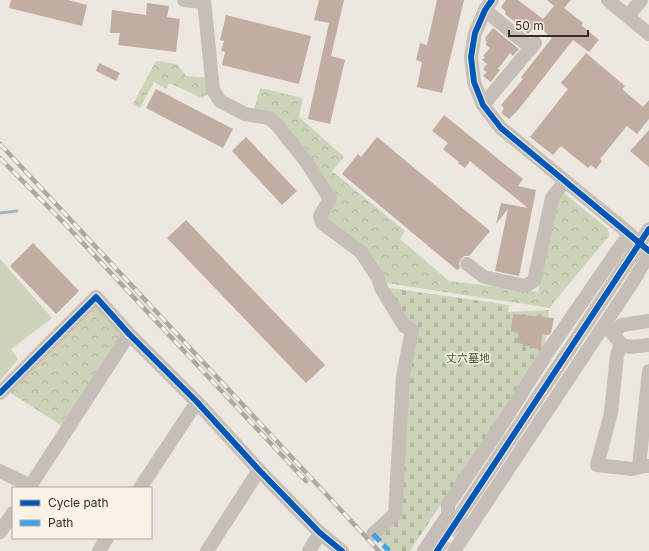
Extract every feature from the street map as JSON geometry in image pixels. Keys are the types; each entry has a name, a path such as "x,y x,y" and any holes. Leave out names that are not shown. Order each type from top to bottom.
{"street":[{"path":"184,0 204,1 213,90 220,101 245,114 270,118 278,125 307,163 330,199 320,216 322,223 361,252 378,278 381,288 404,326 412,330 403,376 395,514 373,534"},
{"path":"608,0 649,34"},
{"path":"628,16 641,0"},
{"path":"483,105 533,45 489,5 475,32 471,57 474,82 483,105 501,128 640,243"},
{"path":"467,264 484,277 525,286 534,281 552,198 565,181"},
{"path":"464,510 649,229"},
{"path":"424,551 448,515 448,505 561,333 620,247 640,243"},
{"path":"649,254 632,283 612,334 617,355 611,413 597,465 632,470 644,467 649,371"},
{"path":"0,394 96,297 129,334 196,402 320,533 342,551"},
{"path":"454,551 468,529 612,334 622,325 649,321"},
{"path":"0,471 30,487 129,334"},
{"path":"612,334 629,347 649,345"},
{"path":"141,487 196,402"},
{"path":"207,551 259,470"},
{"path":"0,532 12,514"},
{"path":"448,515 468,529"},
{"path":"309,551 320,533"},
{"path":"99,551 106,539"}],"green space":[{"path":"156,61 177,64 186,76 207,78 207,95 202,98 169,83 166,89 154,82 140,108 133,104"},
{"path":"260,88 303,98 299,117 344,157 332,171 405,231 400,239 449,281 538,292 558,201 564,193 608,229 609,236 550,308 386,283 328,221 328,214 338,200 282,122 254,110"},
{"path":"0,259 52,318 11,349 18,359 0,381"},
{"name":"丈六墓地","path":"383,287 509,305 508,312 549,310 545,345 533,366 410,551 390,551 378,539 399,515 405,322"},
{"path":"91,307 97,307 121,332 121,337 62,426 9,392"}],"building":[{"path":"11,0 68,0 87,5 82,26 9,8"},
{"path":"319,0 344,0 331,56 345,60 330,124 308,119 329,23 314,20"},
{"path":"437,0 464,0 442,93 417,87 422,62 416,60 420,43 427,45"},
{"path":"506,0 518,0 543,19 554,6 547,0 571,0 564,8 583,23 581,25 599,40 589,52 573,40 518,110 509,119 501,113 504,108 501,105 523,79 521,77 552,38 536,25 528,34 519,27 520,26 505,14 506,12 501,7"},
{"path":"147,3 169,6 167,17 180,19 176,52 118,45 120,33 110,33 112,10 146,15"},
{"path":"226,15 311,36 299,84 222,65 225,52 221,51 224,41 220,40"},
{"path":"493,28 519,49 513,56 510,53 498,69 500,70 491,82 483,76 487,72 483,69 487,64 482,60 485,57 483,56 490,48 485,44 487,42 485,38"},
{"path":"586,53 625,86 622,89 643,107 649,100 649,119 637,134 627,126 600,159 602,161 596,169 591,165 588,168 561,146 553,155 530,137 568,89 561,83"},
{"path":"99,63 120,73 116,81 96,71"},
{"path":"156,89 233,129 223,148 146,108"},
{"path":"444,115 523,179 518,186 536,190 519,276 495,271 508,209 496,224 501,203 528,208 470,161 465,168 443,149 448,143 432,131"},
{"path":"649,130 649,167 630,151"},
{"path":"246,137 297,191 282,205 232,151"},
{"path":"377,137 490,231 469,256 464,256 461,259 459,263 460,268 457,270 342,174 358,154 361,157"},
{"path":"186,220 325,365 306,383 167,238"},
{"path":"33,243 79,291 56,314 10,266"},
{"path":"513,314 554,318 551,333 549,335 542,334 540,349 529,348 529,346 523,346 523,344 517,343 518,333 511,331"}],"waterway":[{"path":"0,213 17,211"}],"tunnel":[{"path":"437,551 463,511"}],"railway":[{"path":"0,144 379,551"},
{"path":"0,158 65,224 306,481"}],"marked path":[{"path":"373,534 389,551"}],"cycle path":[{"path":"492,0 485,10 475,33 471,57 474,82 483,105 501,128 649,251"},
{"path":"437,551 649,229"},
{"path":"0,393 96,297 129,334 197,402 259,470 320,533 342,551"}]}
